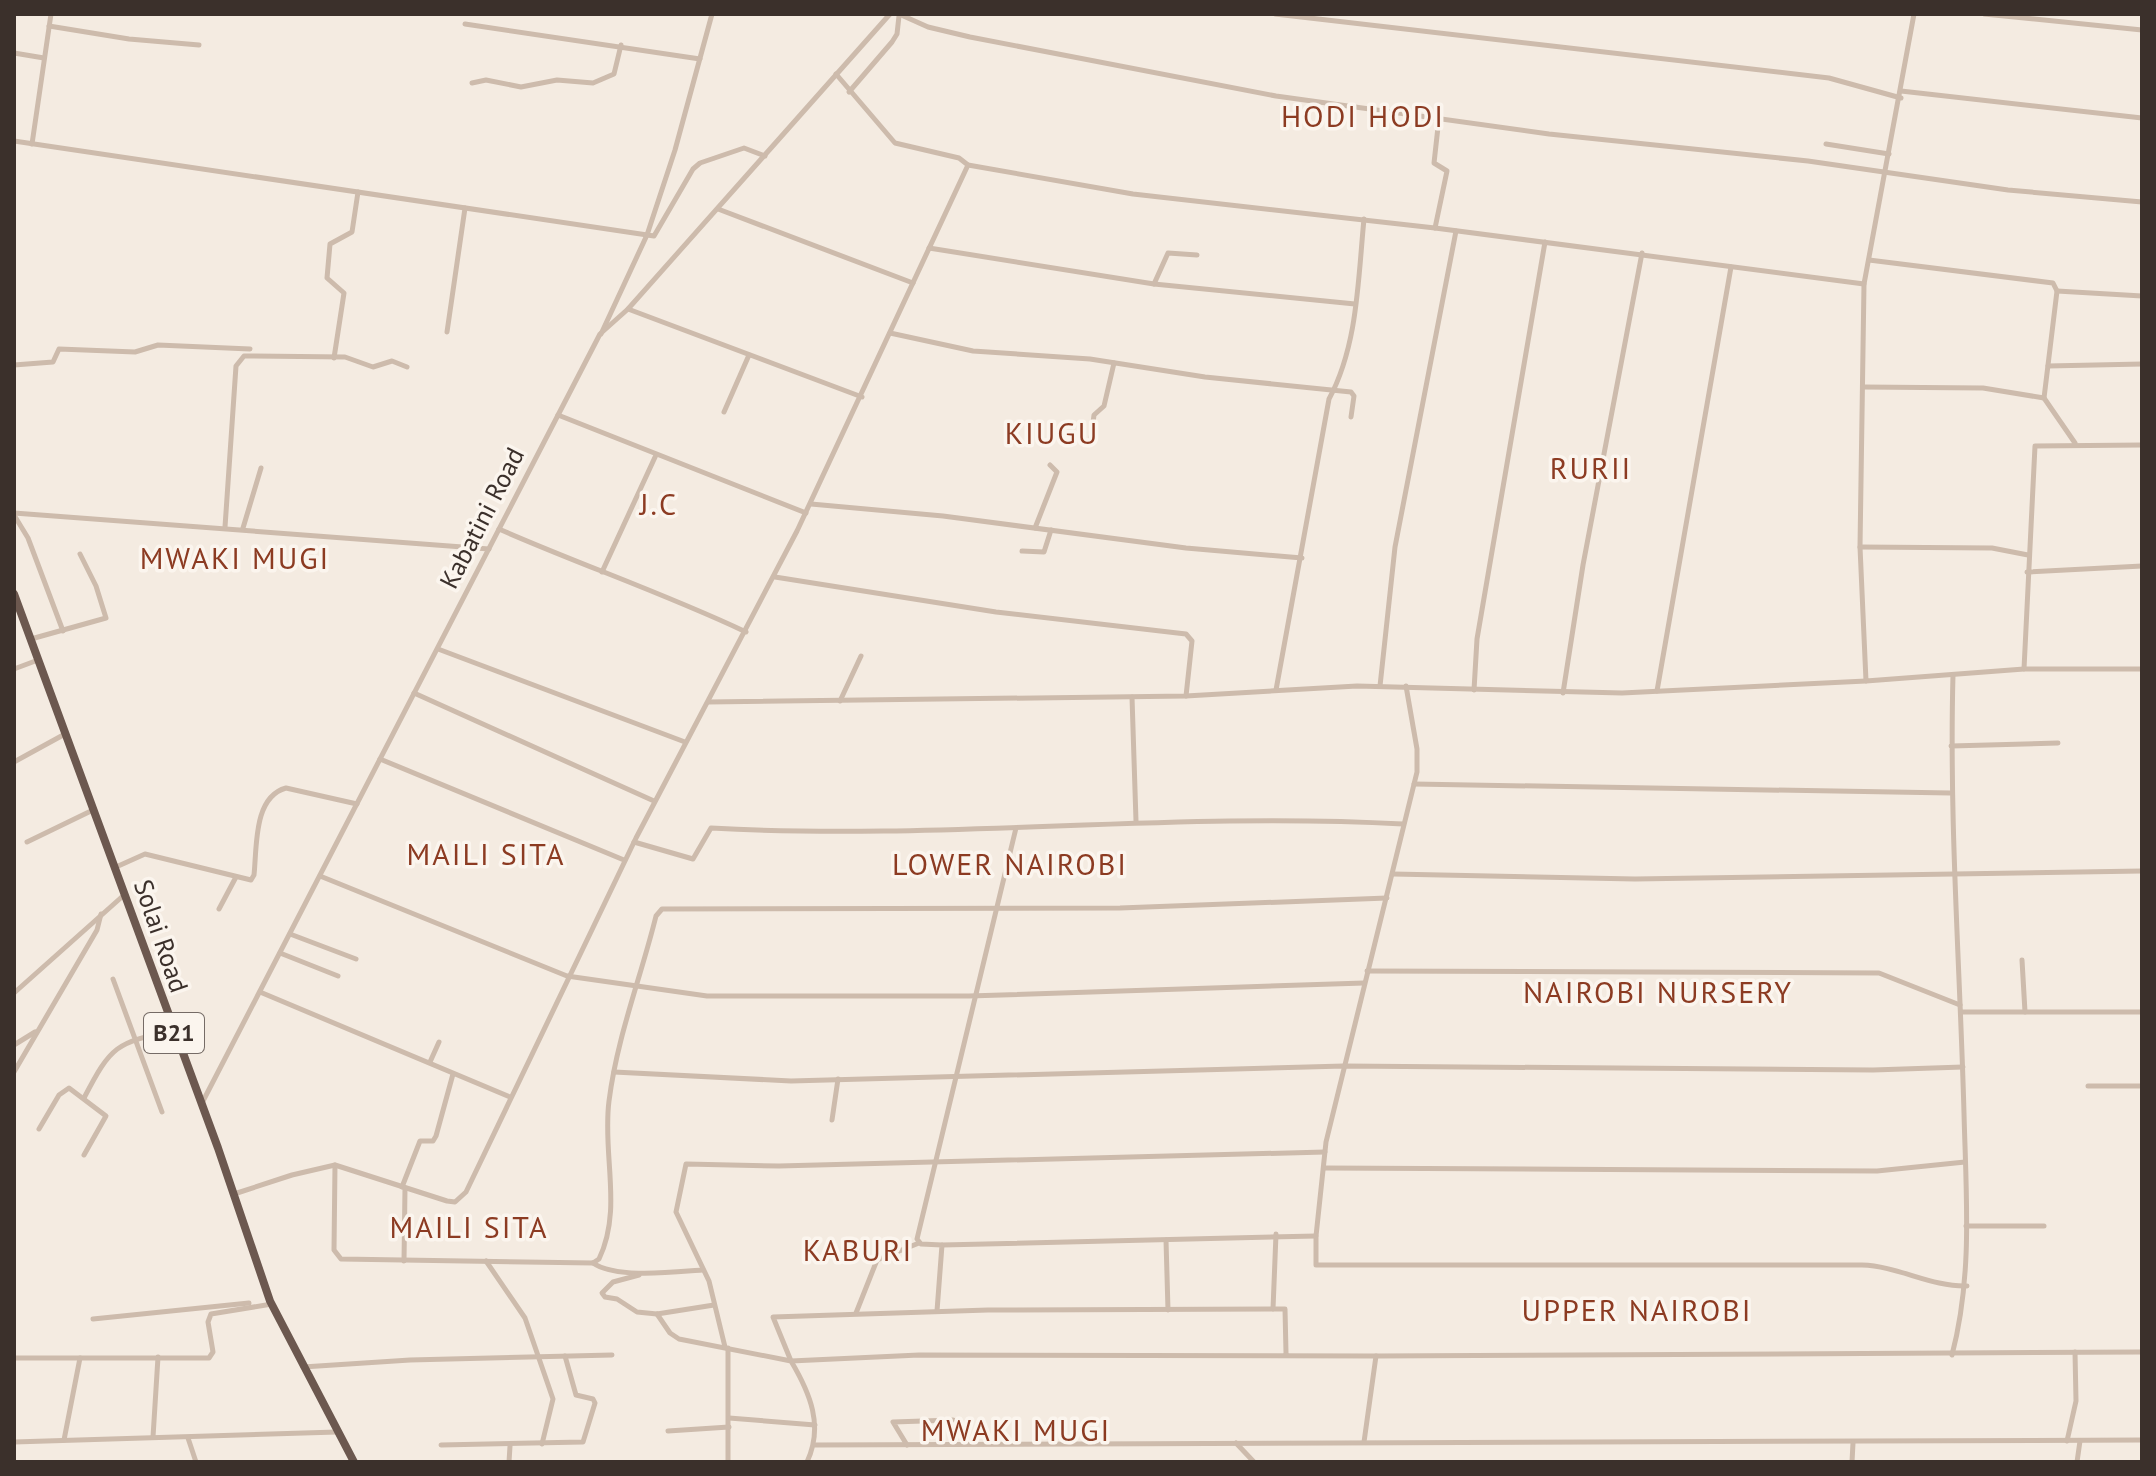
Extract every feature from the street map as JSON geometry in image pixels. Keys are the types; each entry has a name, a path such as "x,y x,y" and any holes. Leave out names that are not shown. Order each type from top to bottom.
{"highway":[{"name":"Solai Road","path":"14,594 272,1302 302,1367 354,1462"}],"street":[{"path":"32,144 51,14"},
{"path":"600,334 647,235 712,14"},
{"name":"Kabatini Road","path":"201,1104 600,334 628,309 890,14"},
{"path":"1275,14 1829,78 1901,98"},
{"path":"1866,681 1860,547 1864,284 1883,172 1901,98 1914,14"},
{"path":"1984,14 2029,21 2142,30"},
{"path":"849,92 892,42 897,34 899,15 970,37 1228,89 1549,134 1883,172 2008,190 2142,202"},
{"path":"465,24 700,59"},
{"path":"49,26 129,39 199,45"},
{"path":"472,83 486,80 521,87 557,80 602,82 614,74 621,45"},
{"path":"14,53 44,58"},
{"path":"836,74 849,92 901,146 959,158 968,165 1133,194 1642,253 1864,284"},
{"path":"1901,91 2142,118"},
{"path":"1435,228 1447,171 1434,163 1439,118"},
{"path":"14,141 654,236 700,163 744,148 765,156"},
{"path":"1826,144 1889,154"},
{"path":"234,1194 335,1165 447,1201 461,1198 624,860 811,504 968,165"},
{"path":"334,358 344,293 327,278 330,244 335,239 350,235 358,192"},
{"path":"447,332 465,208"},
{"path":"718,209 913,283"},
{"path":"1276,690 1333,392 1350,340 1364,219"},
{"path":"1380,686 1395,547 1456,231"},
{"path":"1474,690 1477,639 1545,242"},
{"path":"929,248 1154,284 1355,304"},
{"path":"1154,284 1168,253 1197,255"},
{"path":"1563,693 1583,565 1642,253"},
{"path":"1869,260 2053,283 2057,291 2044,398 2075,444"},
{"path":"1657,691 1731,267"},
{"path":"2057,291 2142,296"},
{"path":"628,309 862,397"},
{"path":"890,333 973,351 1114,363 1354,394 1351,417"},
{"path":"14,365 53,362 59,349 135,352 158,345 250,349"},
{"path":"724,412 749,355"},
{"path":"225,527 236,366 244,356 356,359 373,367 392,361 407,367"},
{"path":"1091,439 1094,415 1104,406 1114,363"},
{"path":"2048,366 2142,364"},
{"path":"1863,387 1983,388 2044,398"},
{"path":"558,415 806,513"},
{"path":"2024,669 2035,446 2142,445"},
{"path":"602,572 656,455"},
{"path":"1035,528 1057,472 1050,465"},
{"path":"243,528 261,468"},
{"path":"811,504 1035,528 1198,550 1302,558"},
{"path":"14,514 243,528 489,549"},
{"path":"14,514 28,538 63,631"},
{"path":"499,529 701,610 746,632"},
{"path":"1022,551 1044,552 1051,530"},
{"path":"1860,547 1992,548 2028,555"},
{"path":"31,639 100,622 107,614 80,554"},
{"path":"2027,572 2142,566"},
{"path":"775,577 996,612 1186,634 1192,641 1186,696"},
{"path":"438,649 685,742"},
{"path":"840,701 861,656"},
{"path":"14,669 38,660"},
{"path":"707,702 1186,696 1380,686 1563,693 1657,691 1866,681 2024,669 2142,669"},
{"path":"1952,1355 1967,1286 1963,1067 1950,793 1953,675"},
{"path":"1406,686 1418,760 1326,1152 1315,1263 1320,1266 1862,1265 1888,1266 1950,1285 1967,1286"},
{"path":"414,693 654,801"},
{"path":"1132,697 1136,821"},
{"path":"14,762 66,733"},
{"path":"1951,746 2058,743"},
{"path":"380,759 624,860"},
{"path":"1414,784 1950,793"},
{"path":"116,867 145,854 236,877 253,878 263,810 278,791 286,788 357,804"},
{"path":"27,842 94,809"},
{"path":"634,842 693,859 709,828 773,831 1016,828 1136,821 1403,824"},
{"path":"919,1243 917,1239 938,1160 953,1076 977,995 1016,828"},
{"path":"1393,874 1635,879 2142,871"},
{"path":"320,876 567,976 635,988 758,997 977,995 1364,983"},
{"path":"219,909 236,877"},
{"path":"14,993 125,894"},
{"path":"593,1263 599,1259 606,1240 612,1206 607,1136 614,1072 656,916 662,909 1120,908 1387,898"},
{"path":"14,1072 97,930 101,914"},
{"path":"290,934 356,959"},
{"path":"280,953 338,976"},
{"path":"2022,960 2025,1012"},
{"path":"1367,971 1879,973 1960,1008 2025,1012 2142,1012"},
{"path":"113,979 162,1112"},
{"path":"260,992 510,1097"},
{"path":"84,1098 111,1051 134,1039 173,1031"},
{"path":"14,1045 36,1032"},
{"path":"430,1062 439,1042"},
{"path":"614,1072 791,1081 1344,1066 1873,1070 1963,1067"},
{"path":"404,1261 404,1188 420,1141 433,1141 436,1136 453,1074"},
{"path":"832,1120 838,1079"},
{"path":"2088,1086 2142,1086"},
{"path":"39,1129 64,1088 84,1098 106,1119 84,1155"},
{"path":"728,1462 726,1348 702,1270 676,1212 686,1164 779,1166 1326,1152"},
{"path":"1324,1168 1877,1171 1965,1162"},
{"path":"335,1165 337,1256 404,1261 593,1263 600,1268 639,1275 702,1270"},
{"path":"1966,1226 2044,1226"},
{"path":"856,1313 877,1260 919,1243 1166,1240 1276,1234 1316,1236"},
{"path":"1273,1309 1276,1234"},
{"path":"1166,1240 1168,1310"},
{"path":"937,1311 942,1245"},
{"path":"486,1260 522,1312 553,1399 542,1444"},
{"path":"626,1274 602,1293 637,1312 657,1314 714,1305"},
{"path":"93,1319 272,1302"},
{"path":"14,1358 211,1357 211,1314 272,1302"},
{"path":"807,1462 815,1445 813,1405 773,1316 937,1311 1273,1309 1288,1312 1286,1353"},
{"path":"657,1314 676,1337 791,1361 845,1356 1286,1353 1376,1356 2142,1352"},
{"path":"2067,1441 2076,1401 2075,1352"},
{"path":"302,1367 612,1355"},
{"path":"441,1445 510,1446 586,1439 595,1403 593,1399 576,1395 565,1356"},
{"path":"1364,1442 1376,1356"},
{"path":"153,1437 158,1357"},
{"path":"64,1440 80,1358"},
{"path":"729,1418 815,1425"},
{"path":"908,1445 893,1422 953,1420"},
{"path":"668,1431 729,1427"},
{"path":"14,1442 338,1432"},
{"path":"188,1438 196,1462"},
{"path":"815,1445 2142,1440"},
{"path":"2077,1462 2080,1441"},
{"path":"1236,1443 1254,1462"},
{"path":"1852,1462 1853,1443"},
{"path":"509,1462 510,1446"}],"district":[{"name":"HODI HODI","path":"1363,117"},
{"name":"KIUGU","path":"1052,434"},
{"name":"RURII","path":"1591,469"},
{"name":"J.C","path":"659,505"},
{"name":"MWAKI MUGI","path":"235,559"},
{"name":"MAILI SITA","path":"486,855"},
{"name":"LOWER NAIROBI","path":"1010,865"},
{"name":"NAIROBI NURSERY","path":"1658,993"},
{"name":"MAILI SITA","path":"469,1228"},
{"name":"KABURI","path":"858,1251"},
{"name":"UPPER NAIROBI","path":"1637,1311"},
{"name":"MWAKI MUGI","path":"1016,1431"}]}
